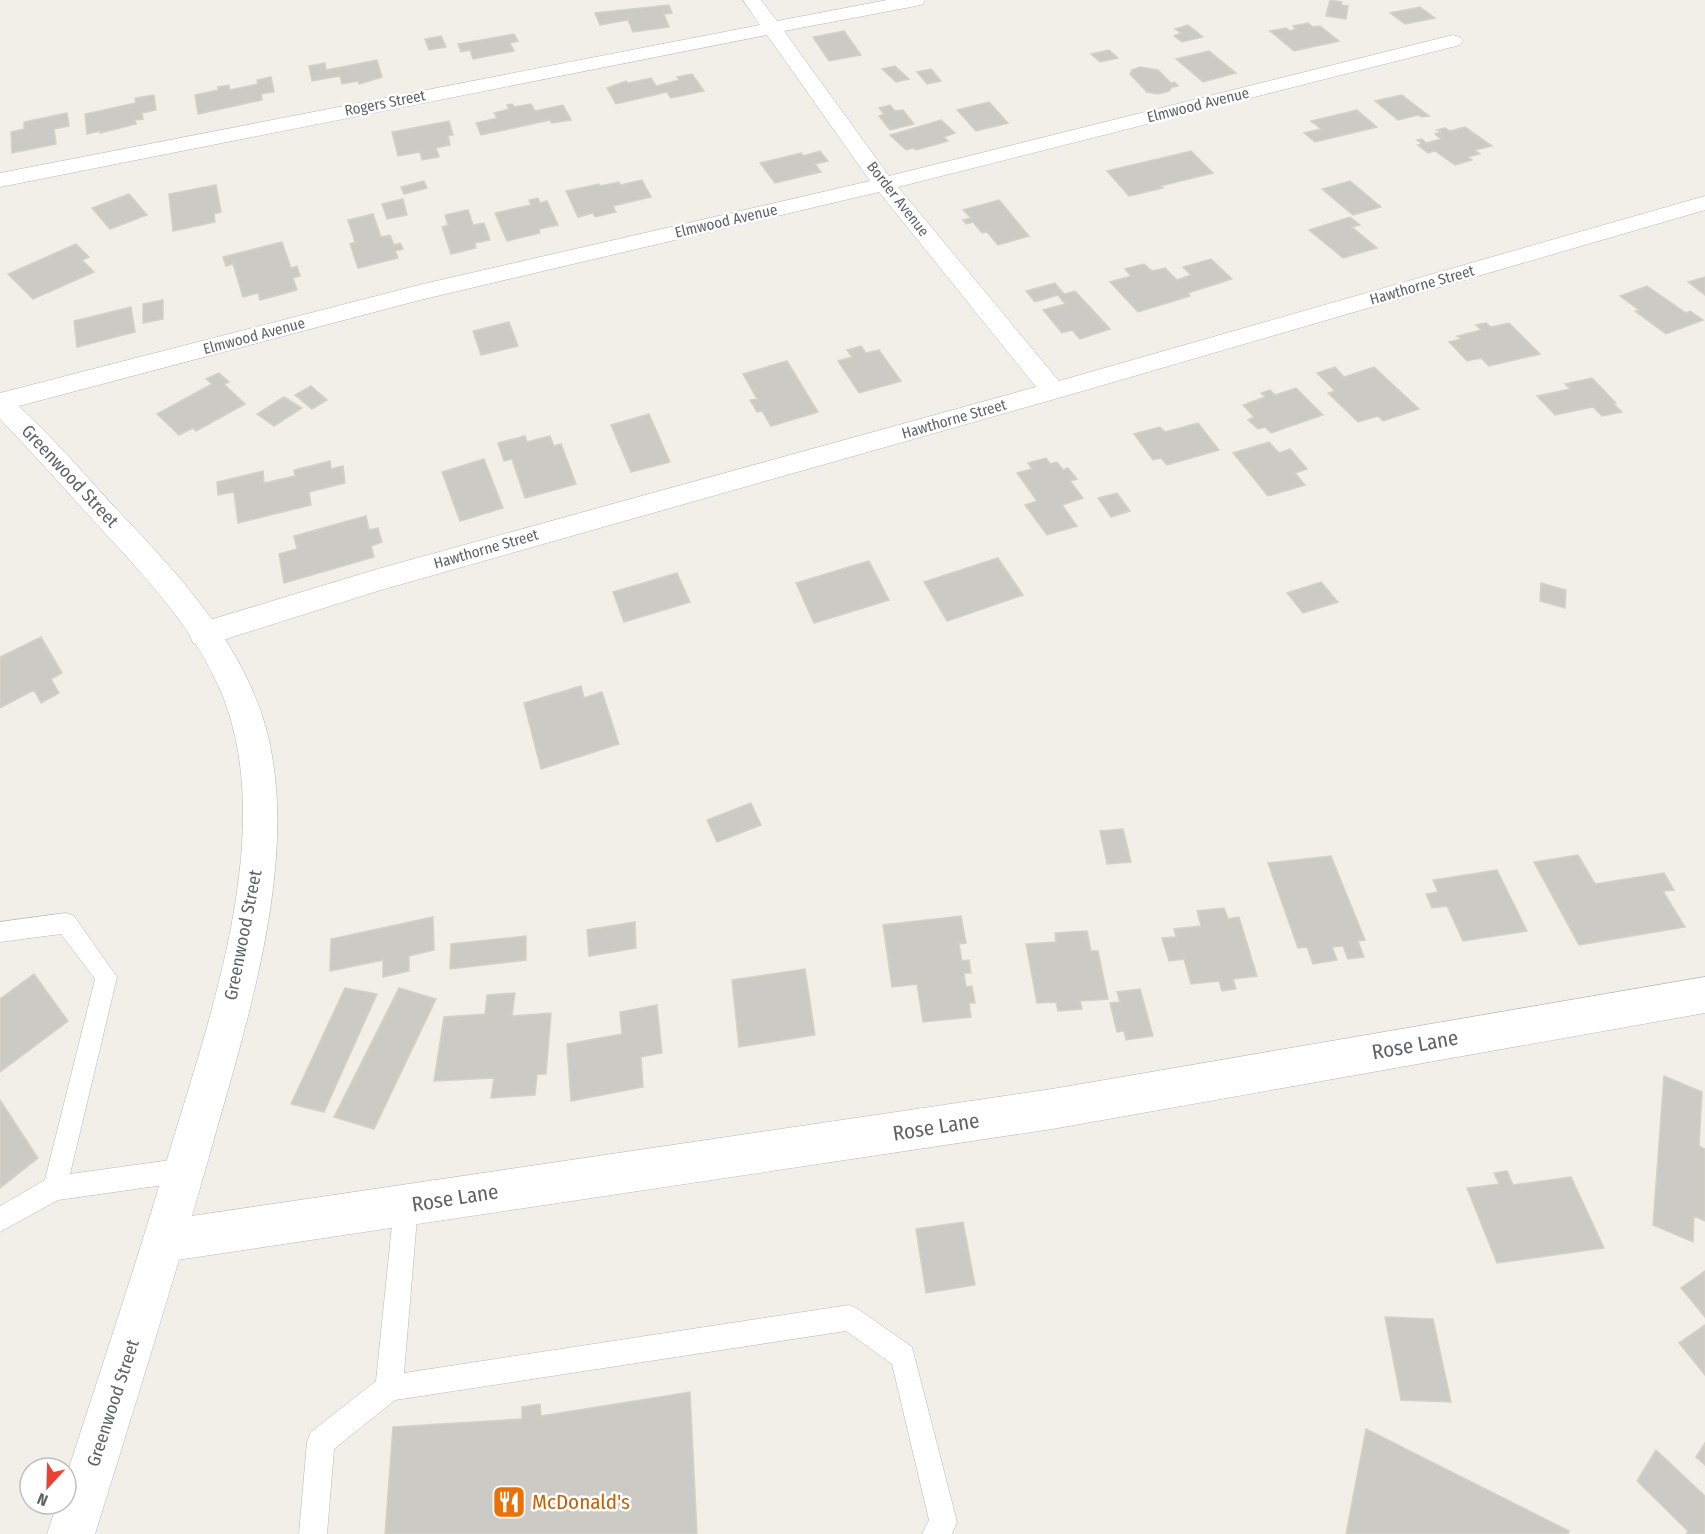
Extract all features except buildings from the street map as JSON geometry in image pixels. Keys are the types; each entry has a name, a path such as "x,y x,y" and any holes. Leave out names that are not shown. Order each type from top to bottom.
{"street":[{"name":"Border Avenue","path":"752,0 884,184 1053,391"},
{"name":"Rogers Street","path":"0,180 916,0"},
{"name":"Elmwood Avenue","path":"0,402 419,293 884,184 1453,41"},
{"name":"Hawthorne Street","path":"204,634 381,579 1053,391 1705,203"},
{"name":"Greenwood Street","path":"0,402 146,558 204,634 231,681 248,724 256,751 259,780 259,833 247,931 221,1039 164,1241 71,1534"},
{"name":"Rose Lane","path":"164,1241 1052,1109 1705,995"}],"lane":[{"path":"0,932 66,923 106,977 54,1188"},
{"path":"0,1220 54,1188 184,1170"},
{"path":"389,1388 405,1206"},
{"path":"313,1534 321,1442 389,1388 849,1318 903,1356 944,1522 936,1534"}],"place":[{"name":"McDonald's","path":"509,1502"}]}
